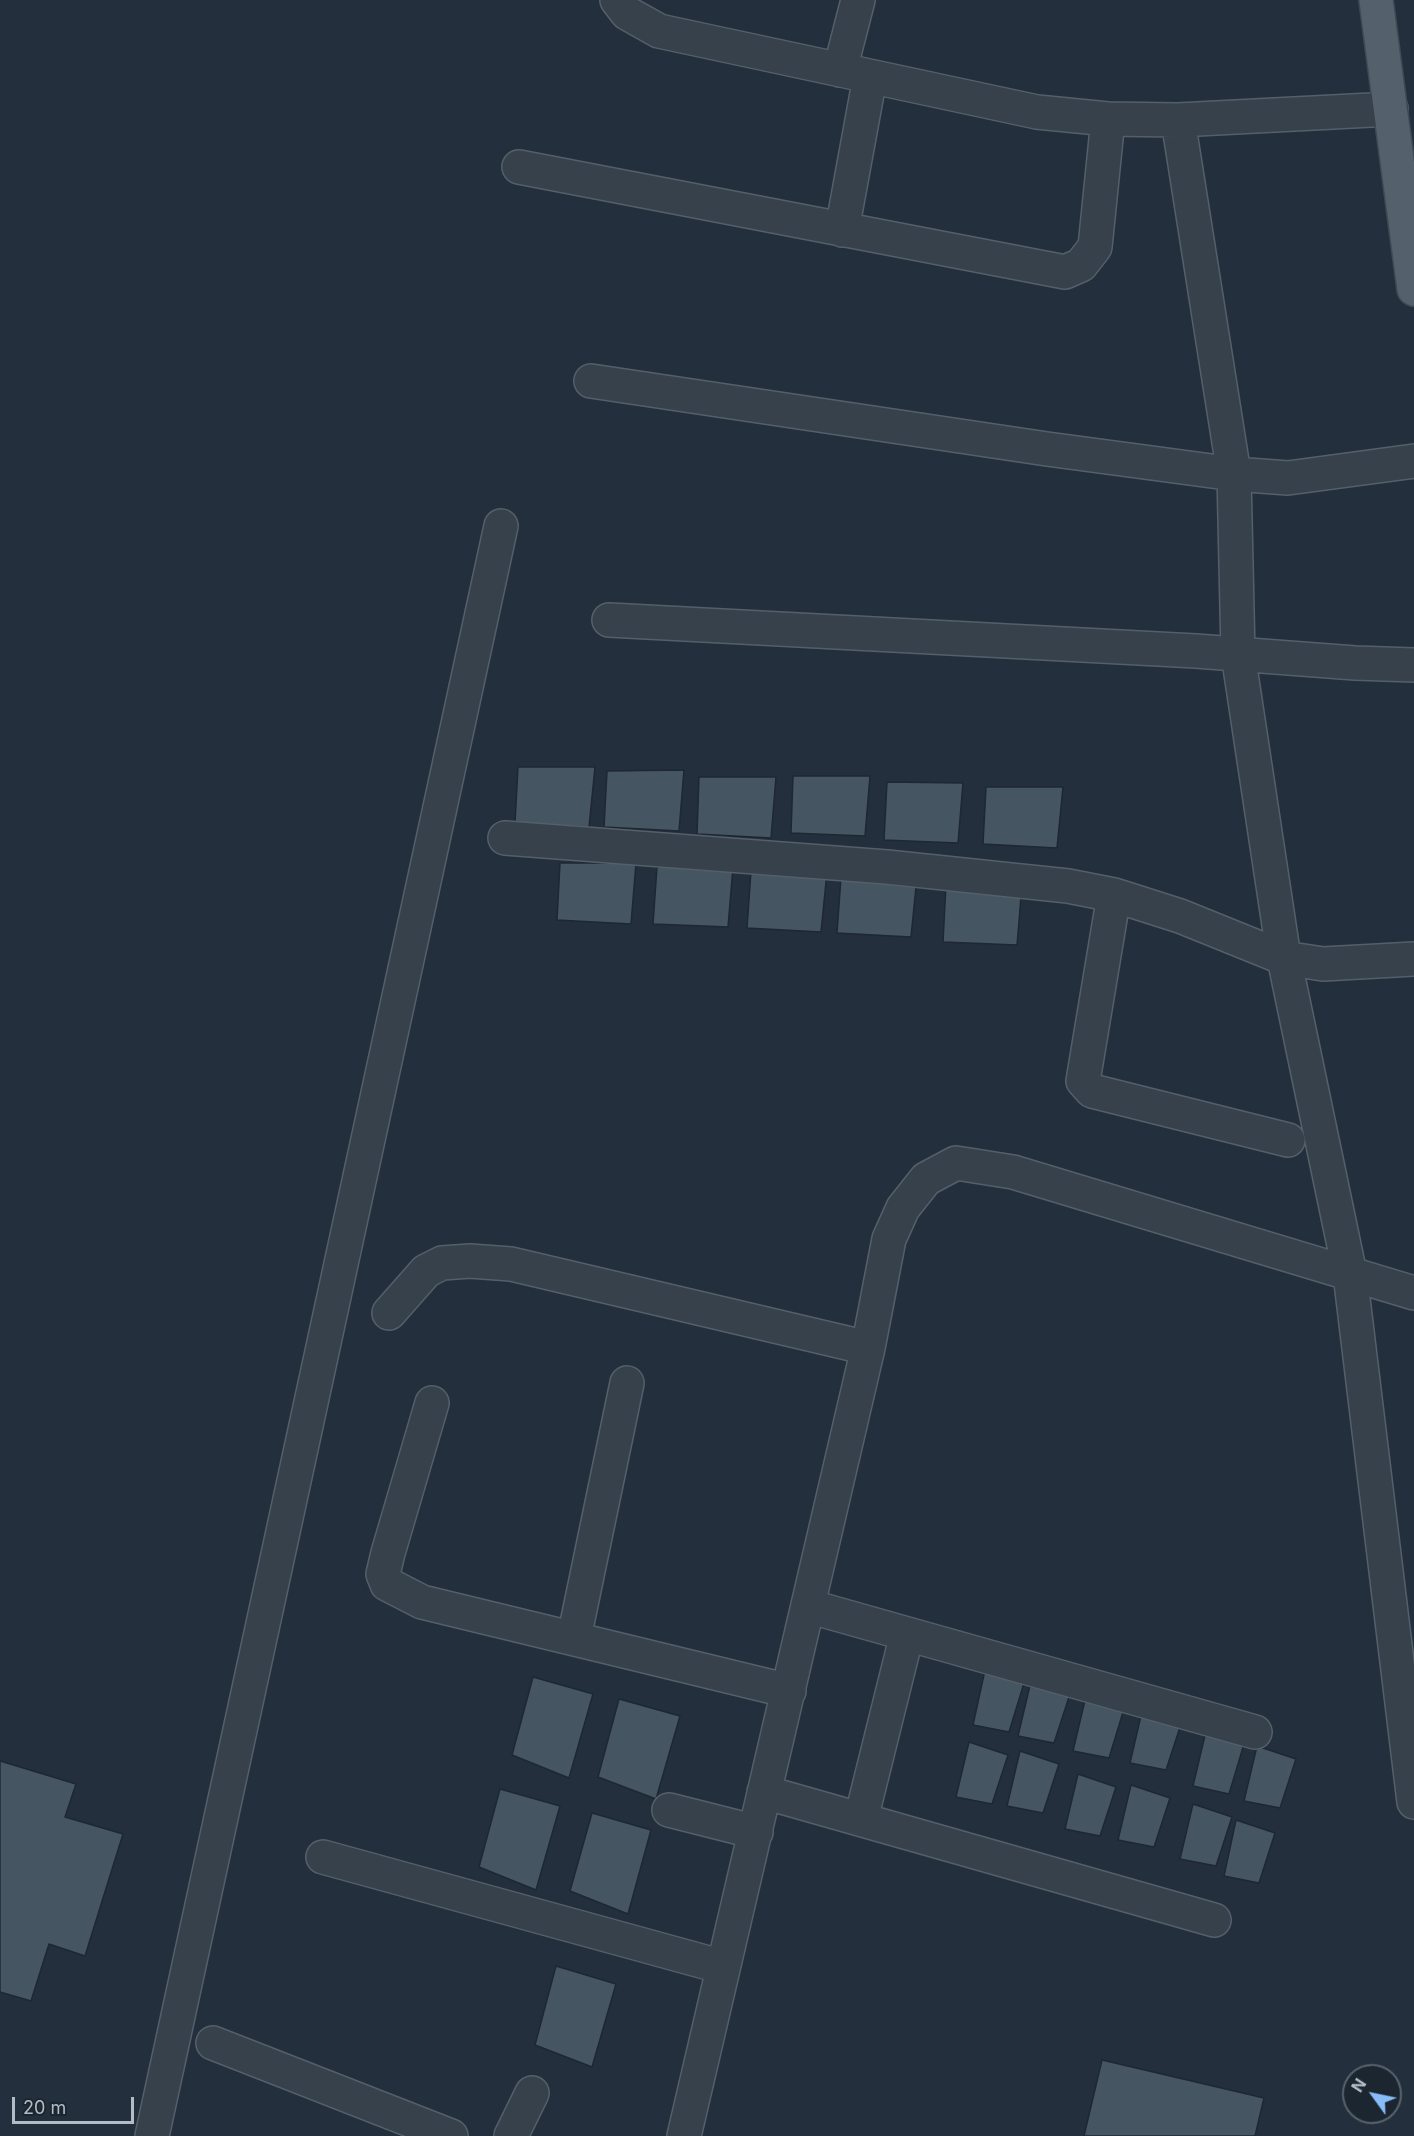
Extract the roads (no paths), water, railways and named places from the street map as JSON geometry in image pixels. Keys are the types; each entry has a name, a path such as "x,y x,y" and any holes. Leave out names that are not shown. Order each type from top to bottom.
{"main road":[{"path":"1376,0 1414,289"}],"street":[{"path":"617,0 627,13 658,31 1037,112 1108,119 1178,120 1391,109"},
{"path":"842,230 855,73 858,0"},
{"path":"519,167 1065,272 1081,265 1095,247 1108,119"},
{"path":"1178,120 1234,474 1238,654 1284,958 1350,1274 1414,1802"},
{"path":"591,381 1035,448 1234,474 1288,478 1414,461"},
{"path":"152,2136 501,526"},
{"path":"609,620 1414,665"},
{"path":"505,838 887,867 1068,886 1114,895 1180,916 1284,958 1323,964 1414,959"},
{"path":"1114,895 1083,1081 1092,1091 1288,1140"},
{"path":"684,2136 868,1348 889,1239 903,1208 926,1179 956,1163 1013,1172 1414,1293"},
{"path":"388,1313 426,1271 442,1263 470,1261 511,1264 868,1348"},
{"path":"574,1638 627,1383"},
{"path":"432,1403 388,1553 383,1574 387,1584 422,1602 789,1690"},
{"path":"808,1606 1255,1732"},
{"path":"861,1819 907,1634"},
{"path":"764,1792 1214,1920"},
{"path":"669,1810 756,1832"},
{"path":"322,1857 723,1967"},
{"path":"213,2043 452,2136"},
{"path":"511,2136 532,2093"}]}
